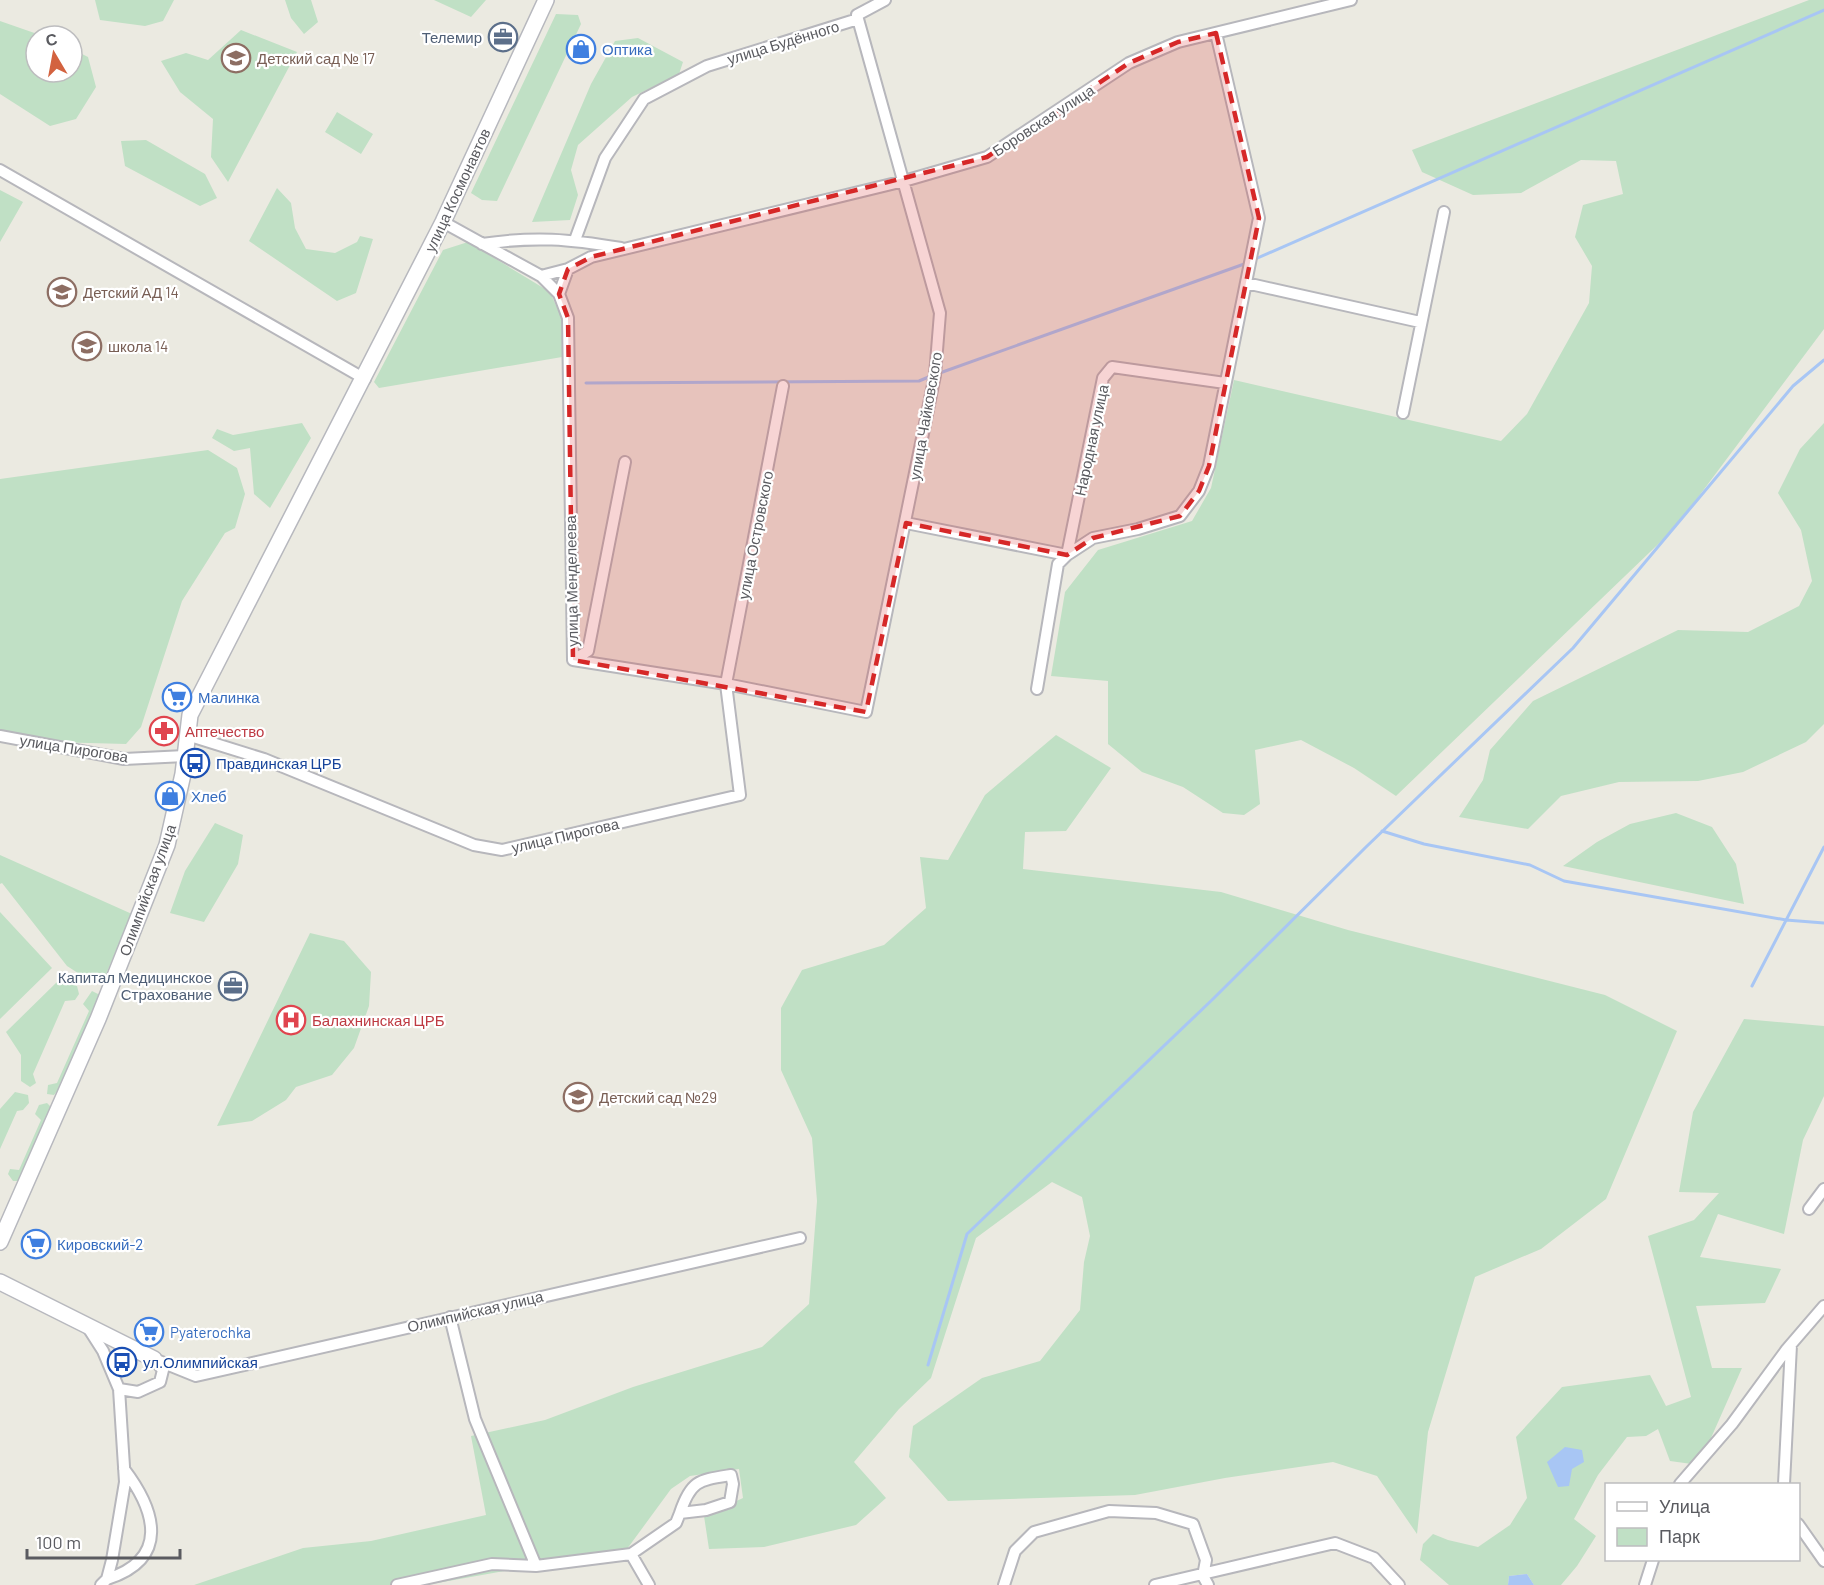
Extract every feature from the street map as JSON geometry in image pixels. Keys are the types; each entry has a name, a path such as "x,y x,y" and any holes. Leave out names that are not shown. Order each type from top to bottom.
{"street":[{"name":"улица Космонавтов","path":"365,379 443,222 546,0"},
{"name":"улица Будённого","path":"575,240 605,158 644,99 707,66 858,19 857,15 885,0"},
{"name":"Боровская улица","path":"541,276 568,269 591,257 904,181 987,157 1129,63 1178,42 1351,0"},
{"name":"улица Чайковского","path":"726,684 866,712 906,523 935,375 940,313 858,19"},
{"path":"906,523 1067,555 1093,538 1138,529 1180,516 1199,491 1209,466 1259,218 1216,33"},
{"path":"0,170 365,379"},
{"path":"1403,413 1444,212"},
{"path":"443,222 541,276"},
{"name":"Боровская улица","path":"482,244 515,239 575,240 624,249"},
{"path":"559,294 568,269"},
{"name":"улица Менделеева","path":"541,276 559,294 568,318 573,660"},
{"path":"1246,283 1420,322"},
{"name":"Народная улица","path":"1037,689 1058,564 1067,555 1103,378 1112,368 1225,383"},
{"name":"Олимпийская улица","path":"0,1242 4,1228 98,1019 167,845 183,774 190,715 365,379"},
{"name":"улица Островского","path":"726,684 783,386"},
{"name":"улица Менделеева","path":"573,660 588,651 625,462"},
{"path":"573,660 726,684"},
{"name":"улица Пирогова","path":"187,735 264,759 474,845 502,850 740,795 726,684"},
{"name":"улица Пирогова","path":"0,736 124,759 185,756"},
{"path":"1809,1209 1824,1189"},
{"name":"Олимпийская улица","path":"0,1282 154,1359 196,1376 800,1238"},
{"path":"1682,1483 1732,1424 1791,1345 1824,1308"},
{"path":"450,1317 475,1419 536,1566"},
{"path":"87,1326 103,1351 119,1389 125,1482 118,1530 104,1582"},
{"path":"1784,1483 1791,1345"},
{"path":"119,1389 138,1392 160,1382 163,1370 154,1359"},
{"path":"104,1582 143,1559 150,1543 150,1522 141,1491 124,1468"},
{"path":"397,1585 492,1564 536,1566 631,1554 676,1523 685,1497 700,1480 731,1475 733,1484 730,1502 680,1513"},
{"path":"1004,1585 1014,1551 1034,1532 1109,1511 1156,1513 1194,1524 1206,1560 1206,1580"},
{"path":"1800,1527 1824,1561"},
{"path":"1155,1585 1206,1580 1335,1543 1374,1558 1399,1585"},
{"path":"631,1554 649,1585"},
{"path":"1645,1585 1653,1561"}],"highlighted area":[{"path":"1216,33 1259,218 1209,466 1199,491 1180,516 1093,538 1067,555 906,523 866,712 573,660 568,318 559,294 568,269 591,257 987,157 1129,63 1178,42"}],"green space":[{"path":"95,0 174,0 163,21 145,26 100,20"},
{"path":"285,0 311,0 318,22 304,34 291,18"},
{"path":"434,0 486,0 471,17"},
{"path":"1809,0 1824,0 1824,329 1675,528 1396,796 1354,768 1301,740 1255,750 1260,804 1244,815 1223,813 1183,787 1142,772 1108,744 1108,681 1051,676 1065,592 1098,550 1192,521 1211,488 1234,380 1501,441 1527,414 1589,303 1592,266 1575,237 1583,205 1623,194 1616,161 1581,160 1521,193 1473,195 1422,172 1412,150"},
{"path":"556,14 578,15 581,24 497,201 482,200 471,193"},
{"path":"0,21 24,29 24,84 84,84 84,55 88,57 96,87 76,119 50,126 0,94"},
{"path":"241,30 297,52 228,182 211,157 213,119 180,92 161,61 186,53 208,60"},
{"path":"638,38 683,62 679,74 632,97 578,145 571,170 578,195 570,220 532,222 591,84 615,41"},
{"path":"337,112 373,134 361,154 325,132"},
{"path":"146,140 205,174 217,198 200,206 125,166 121,141"},
{"path":"277,188 291,203 295,228 306,249 335,253 357,242 360,236 373,239 356,293 337,301 249,241"},
{"path":"0,190 23,202 0,242"},
{"path":"468,242 550,292 562,319 562,357 379,388 374,382 443,250"},
{"path":"302,423 311,438 270,508 254,494 250,448 234,451 212,438 217,429 233,435"},
{"path":"1824,423 1824,724 1806,742 1743,772 1698,781 1619,782 1561,796 1528,829 1459,817 1483,780 1490,750 1533,701 1678,630 1748,632 1799,606 1812,581 1801,530 1778,493 1800,449"},
{"path":"208,450 237,468 245,494 235,528 225,533 182,601 141,727 126,744 51,742 0,733 0,479"},
{"path":"1056,735 1111,768 1066,831 1025,832 1023,869 1221,892 1348,930 1605,995 1677,1031 1606,1199 1541,1249 1475,1277 1428,1432 1417,1534 1377,1476 1333,1462 1225,1478 1135,1495 948,1501 909,1457 913,1426 982,1378 1040,1361 1080,1310 1084,1262 1090,1236 1082,1197 1052,1182 976,1238 931,1378 899,1409 854,1462 886,1498 856,1525 764,1547 709,1549 704,1516 743,1498 739,1469 690,1476 671,1489 627,1549 426,1585 194,1585 303,1548 371,1541 486,1515 471,1436 545,1420 633,1387 762,1347 809,1304 817,1201 812,1138 781,1070 781,1008 802,970 884,945 926,908 920,857 948,860 985,795"},
{"path":"1676,813 1712,827 1736,864 1744,904 1563,866 1597,842 1630,824"},
{"path":"215,823 243,835 238,864 204,922 170,913 185,871"},
{"path":"0,855 132,914 103,981 95,984 67,966 2,883 0,884"},
{"path":"0,912 52,968 0,1019"},
{"path":"310,933 344,941 371,972 369,1006 354,1048 332,1075 296,1087 286,1100 252,1121 217,1126"},
{"path":"59,980 77,986 79,994 75,1000 65,1001 33,1074 36,1083 30,1087 21,1081 21,1055 6,1032"},
{"path":"92,991 100,995 58,1090 54,1095 47,1094 48,1085 57,1083 89,1011 83,1004"},
{"path":"1744,1019 1824,1026 1824,1096 1803,1140 1784,1234 1718,1214 1700,1257 1781,1269 1765,1303 1696,1306 1712,1368 1742,1368 1699,1465 1670,1461 1658,1429 1646,1436 1627,1437 1598,1475 1574,1519 1596,1536 1577,1566 1561,1585 1534,1585 1527,1574 1509,1576 1508,1585 1449,1585 1420,1560 1423,1544 1433,1534 1478,1547 1510,1525 1527,1498 1516,1437 1562,1387 1650,1375 1666,1406 1691,1397 1648,1236 1694,1220 1719,1193 1679,1192 1693,1112"},
{"path":"15,1092 28,1095 29,1103 23,1110 17,1111 0,1149 0,1109"},
{"path":"47,1103 51,1107 18,1181 13,1181 8,1174 10,1169 19,1170 41,1120 35,1114 39,1105"}],"water":[{"path":"1565,1447 1582,1450 1584,1462 1572,1469 1569,1486 1558,1487 1547,1462"},
{"path":"1527,1574 1534,1585 1508,1585 1509,1576"}],"waterway":[{"path":"1253,260 1824,10"},
{"path":"937,374 1247,263"},
{"path":"928,1365 967,1234 1213,999 1366,847 1573,648 1793,386 1824,360"},
{"path":"586,383 919,381 931,376"},
{"path":"1382,831 1424,844 1530,865 1564,881 1786,920 1824,923"},
{"path":"1752,986 1824,847"}],"place":[{"name":"Телемир","path":"503,37"},
{"name":"Оптика","path":"581,49"},
{"name":"Детский сад № 17","path":"236,58"},
{"name":"Детский АД 14","path":"62,292"},
{"name":"школа 14","path":"87,346"},
{"name":"Малинка","path":"177,697"},
{"name":"Аптечество","path":"164,731"},
{"name":"Правдинская ЦРБ","path":"195,763"},
{"name":"Хлеб","path":"170,796"},
{"name":"Капитал Медицинское Страхование","path":"233,986"},
{"name":"Балахнинская ЦРБ","path":"291,1020"},
{"name":"Детский сад №29","path":"578,1097"},
{"name":"Кировский-2","path":"36,1244"},
{"name":"Pyaterochka","path":"149,1332"},
{"name":"ул.Олимпийская","path":"122,1362"}]}
